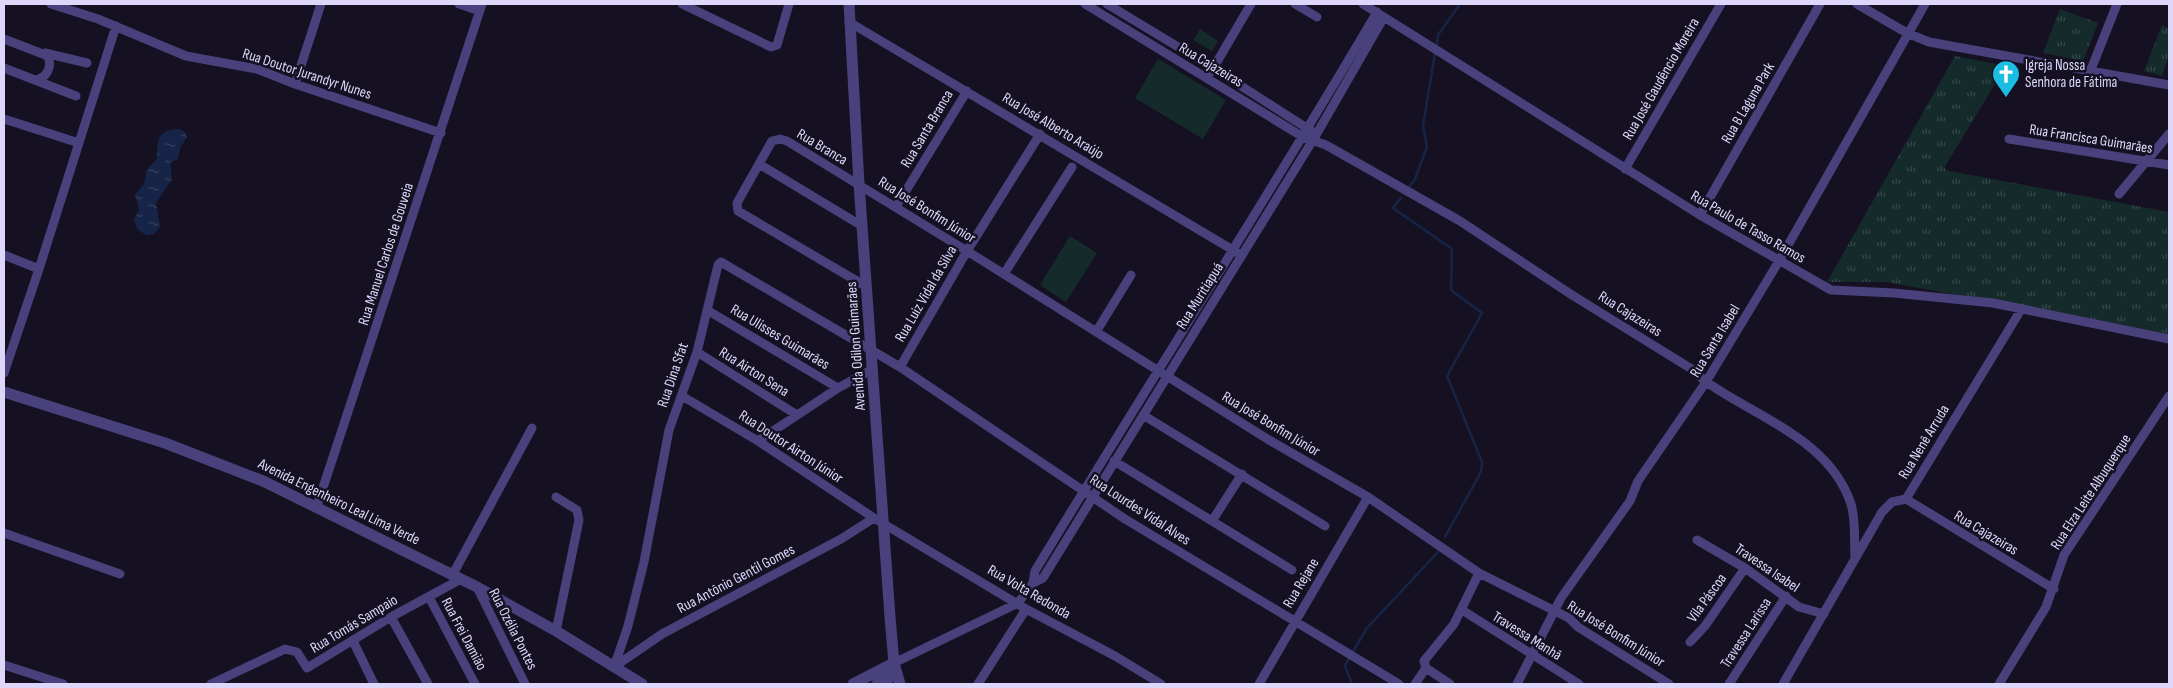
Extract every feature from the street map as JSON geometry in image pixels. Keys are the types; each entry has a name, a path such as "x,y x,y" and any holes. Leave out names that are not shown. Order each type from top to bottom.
{"street":[{"name":"Rua Doutor Jurandyr Nunes","path":"50,4 116,26 186,56 235,63 441,133"},
{"path":"295,84 321,4"},
{"path":"459,4 481,7"},
{"path":"682,4 771,47 777,45 789,4"},
{"name":"Avenida Odilon Guimarães","path":"848,4 858,184 897,674"},
{"name":"Rua Cajazeiras","path":"1085,4 1303,137 1315,138"},
{"name":"Rua Cajazeiras","path":"1107,4 1309,128 1315,138 1326,145 1460,221 1572,295 1690,368 1706,382 1792,434 1811,449 1835,473 1844,488 1851,506 1855,558"},
{"path":"1207,79 1252,4"},
{"path":"1295,4 1317,17"},
{"name":"Rua Paulo de Tasso Ramos","path":"1362,4 1700,215 1832,290 1904,294 2022,308 2169,339"},
{"name":"Rua José Gaudêncio Moreira","path":"1625,169 1721,4"},
{"name":"Rua B Laguna Park","path":"1700,215 1820,4"},
{"path":"1857,4 1908,33 1929,42 2169,85"},
{"name":"Rua Santa Isabel","path":"1517,684 1553,612 1569,585 1588,562 1630,501 1640,479 1706,382 1779,261 1925,4"},
{"path":"2090,72 2117,4"},
{"name":"Rua Manuel Carlos de Gouveia","path":"317,506 481,7"},
{"name":"Rua Muritiapuá","path":"1018,603 1033,583 1035,571 1088,493 1162,374 1233,251 1380,15"},
{"name":"Rua Muritiapuá","path":"1088,493 1114,461 1143,415 1162,374 1242,256 1315,138 1380,15"},
{"name":"Rua José Alberto Araújo","path":"849,22 1242,256"},
{"path":"4,373 116,26"},
{"path":"4,39 45,53 87,63"},
{"path":"36,80 45,76 48,72 50,60 45,53"},
{"path":"4,68 76,96"},
{"name":"Rua Santa Branca","path":"896,207 967,91"},
{"path":"4,119 79,143"},
{"name":"Rua Luiz Vidal da Silva","path":"900,367 967,251 1040,134"},
{"path":"2119,194 2169,134"},
{"name":"Rua Branca","path":"759,164 771,143 776,139 787,141 858,184"},
{"name":"Rua Francisca Guimarães","path":"2009,139 2169,165"},
{"path":"862,226 759,164 737,203 741,213 867,287"},
{"path":"1004,274 1072,167"},
{"name":"Rua José Bonfim Júnior","path":"858,184 1269,440 1368,497 1479,573 1553,612 1569,618 1578,627 1669,684"},
{"path":"4,255 39,269"},
{"name":"Rua Dina Sfat","path":"614,667 628,626 644,562 669,430 697,352 718,264 725,263 872,350"},
{"path":"1096,332 1131,275"},
{"name":"Rua Nenê Arruda","path":"1783,684 1885,508 1892,502 1906,499 2022,308"},
{"name":"Rua Ulisses Guimarães","path":"707,310 838,388"},
{"name":"Rua Lourdes Vídal Alves","path":"872,350 1125,519 1399,684"},
{"name":"Rua Airton Sena","path":"697,352 797,415"},
{"path":"758,441 838,388 873,369"},
{"name":"Avenida Engenheiro Leal Lima Verde","path":"4,392 165,443 250,476 317,506 457,576 556,631 642,684"},
{"name":"Rua Doutor Airton Júnior","path":"682,396 758,441 884,524"},
{"name":"Rua Elza Leite Albuquerque","path":"1999,684 2039,620 2054,589 2064,555 2169,396"},
{"path":"1143,415 1325,526"},
{"path":"457,576 532,428"},
{"path":"1114,461 1292,570"},
{"path":"1212,521 1242,474"},
{"path":"556,497 577,510 579,520 556,631"},
{"name":"Rua Rejane","path":"1259,684 1368,497"},
{"name":"Rua Cajazeiras","path":"1906,499 2054,589"},
{"name":"Rua Antônio Gentil Gomes","path":"614,667 662,634 842,538 874,518"},
{"name":"Rua Volta Redonda","path":"884,524 1026,609 1108,651 1160,684"},
{"path":"4,533 120,574"},
{"name":"Travessa Isabel","path":"1697,540 1745,568 1804,610 1824,614"},
{"name":"Vila Páscoa","path":"1690,642 1705,626 1745,568"},
{"path":"1450,684 1426,668 1424,662 1426,657 1448,633 1462,610 1479,573"},
{"name":"Rua Tomás Sampaio","path":"211,684 285,649 297,652 307,668 391,617 429,597 457,576"},
{"name":"Rua Ozélia Pontes","path":"477,587 525,684"},
{"name":"Travessa Larissa","path":"1729,684 1786,596"},
{"name":"Rua Frei Damião","path":"429,597 475,684"},
{"path":"877,684 1018,603"},
{"path":"978,684 1026,609"},
{"name":"Travessa Manhã","path":"1462,610 1579,684"},
{"path":"391,617 428,684"},
{"path":"353,641 374,684"},
{"path":"4,665 63,684"},
{"path":"1415,684 1426,668"},
{"path":"853,684 897,674"}],"green space":[{"path":"2060,9 2098,23 2083,61 2043,53"},
{"path":"2162,25 2169,29 2169,55 2162,76 2144,71"},
{"path":"1200,29 1218,41 1212,51 1193,40"},
{"path":"1955,56 2006,66 1944,168 1949,171 2169,212 2169,334 1887,282 1827,282"},
{"path":"1158,59 1226,100 1203,139 1135,98"},
{"path":"1070,236 1097,253 1066,302 1040,285"}],"water":[{"path":"180,129 185,132 187,137 180,148 178,159 170,163 172,179 156,203 160,227 154,234 147,235 138,230 134,220 139,209 135,195 144,184 147,169 157,159 157,146 160,137 167,131"}],"waterway":[{"path":"1437,44 1438,35 1460,4"},
{"path":"1409,187 1415,179 1427,147 1423,126 1435,53"},
{"path":"1401,198 1393,208 1452,249 1451,290 1482,313 1447,376 1482,462 1481,472 1445,537"},
{"path":"1352,653 1367,628 1438,552"},
{"path":"1349,658 1345,666 1352,684"}],"place":[{"name":"Igreja Nossa Senhora de Fátima","path":"2006,98"}]}
